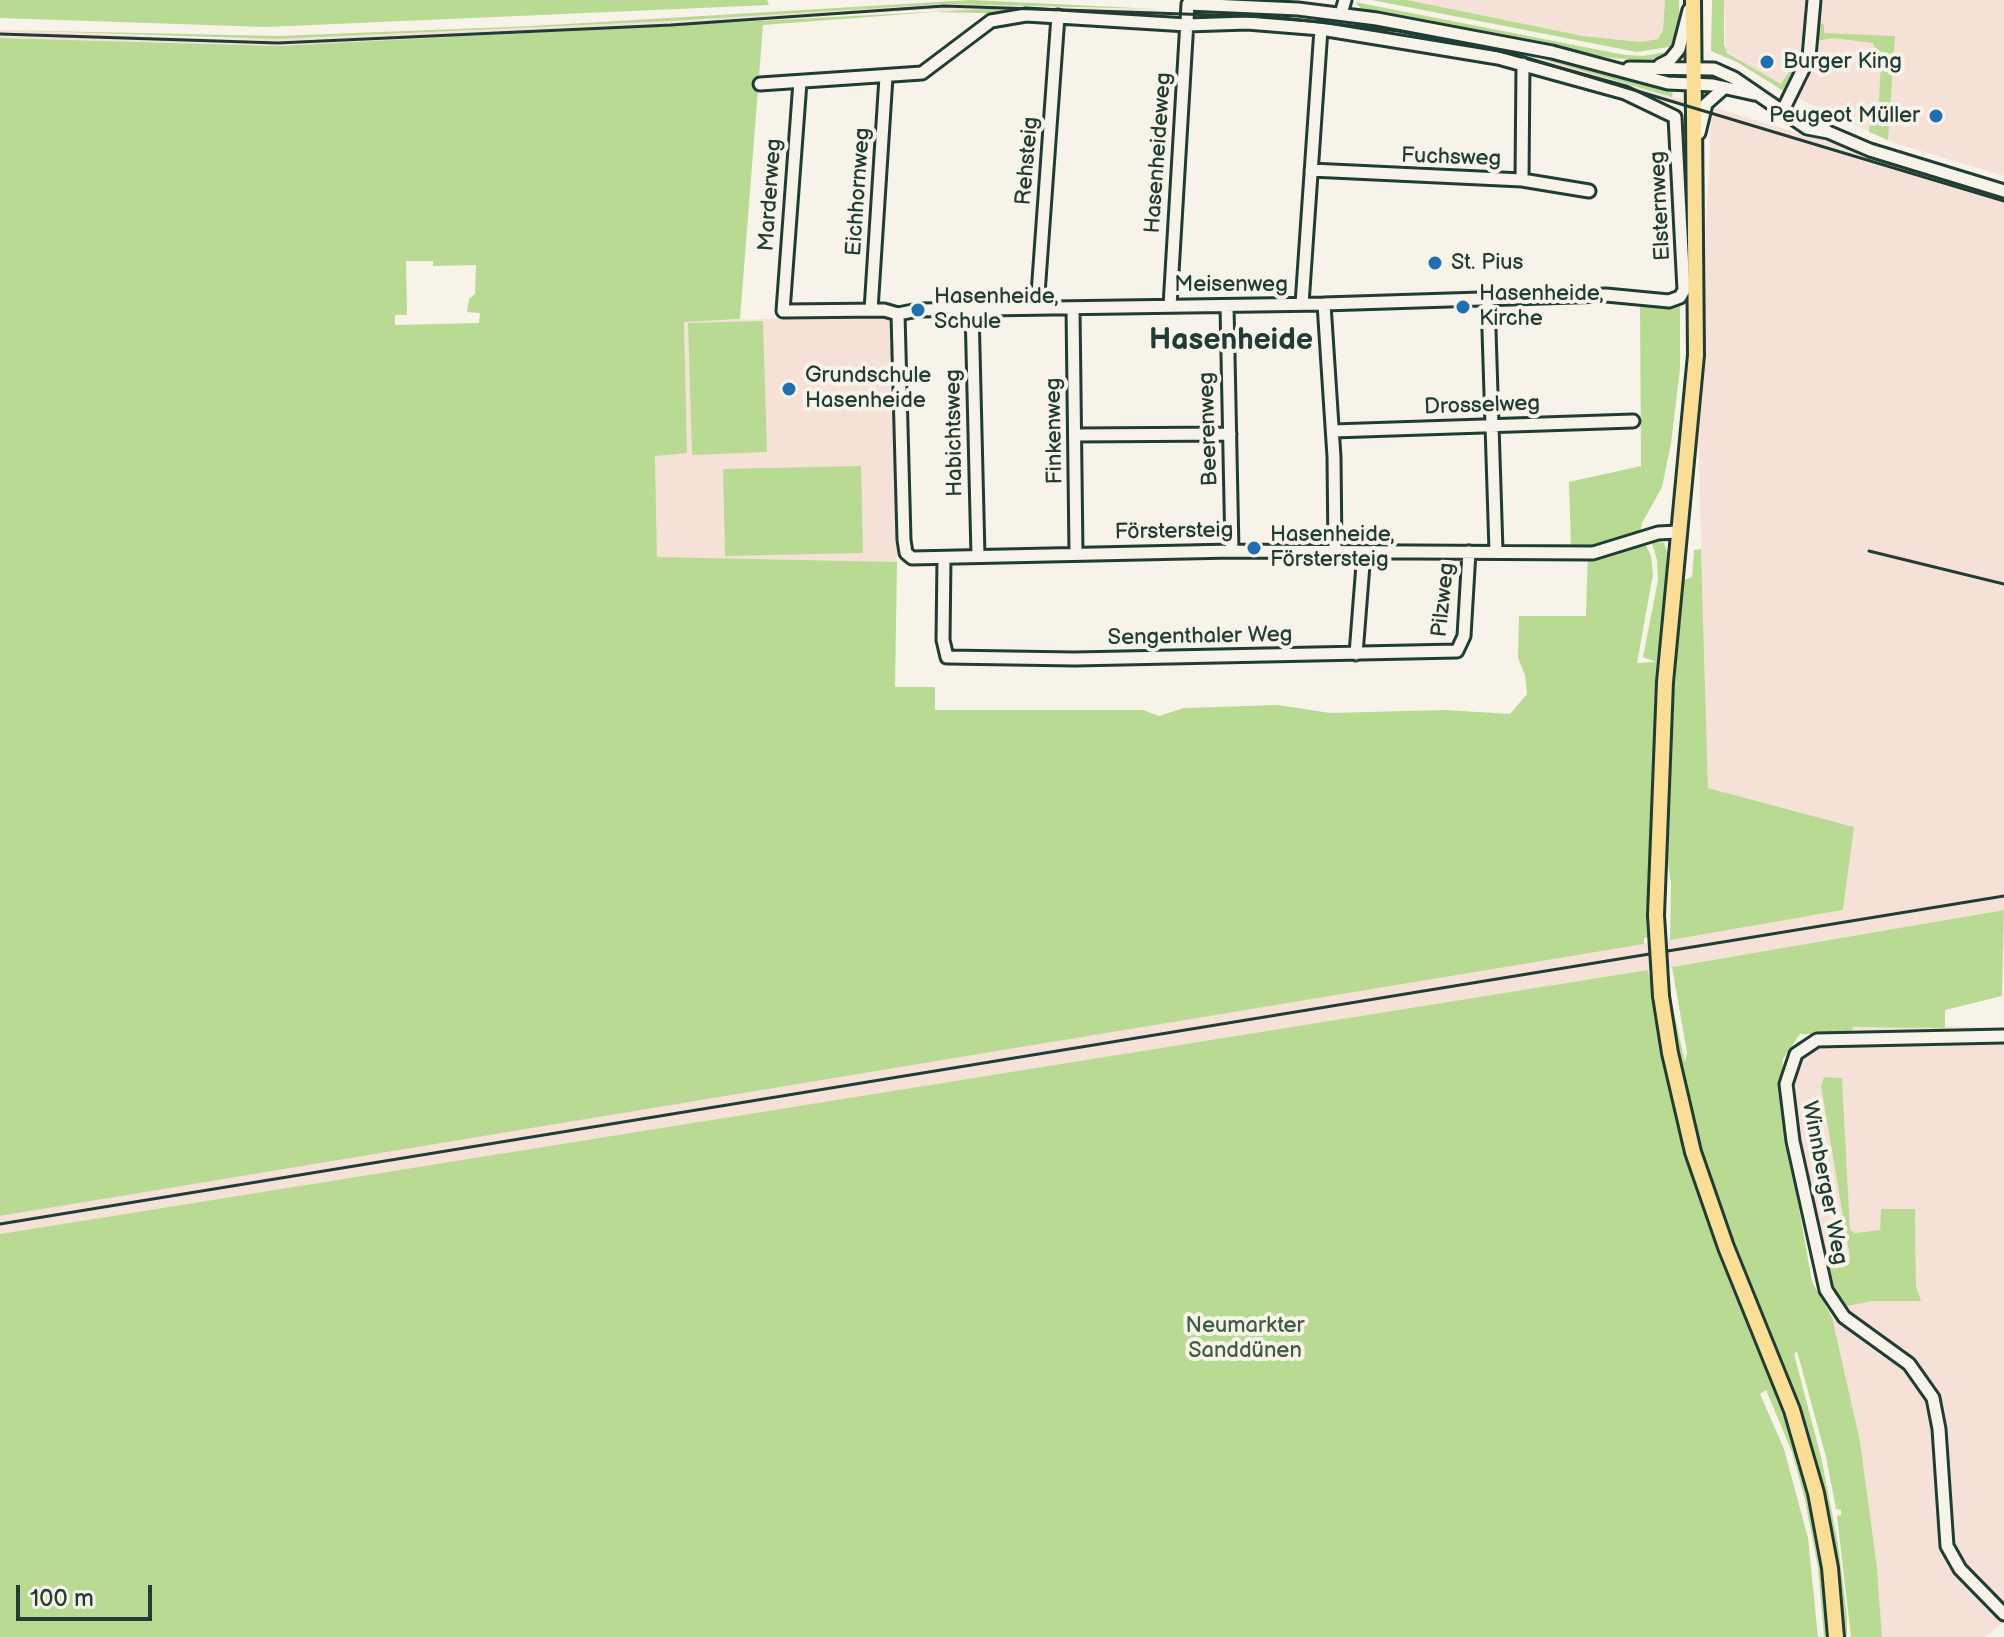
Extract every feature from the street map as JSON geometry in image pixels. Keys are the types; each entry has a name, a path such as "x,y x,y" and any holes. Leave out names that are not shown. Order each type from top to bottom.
{"main road":[{"path":"1693,3 1695,375 1665,682 1656,915 1661,996 1675,1078 1693,1152 1726,1247 1792,1410 1816,1493 1830,1568 1836,1637"}],"street":[{"path":"1345,0 1341,14 1447,31 1616,68 1668,83 1754,94"},
{"path":"1788,113 1809,57 1814,0"},
{"path":"1655,67 1670,60 1679,49 1693,3"},
{"name":"Hasenheideweg","path":"1170,306 1188,4 1341,14"},
{"path":"760,84 886,77 927,71 995,19 1018,15 1187,25 1247,23 1321,29 1391,38 1523,64 1522,180"},
{"name":"Rehsteig","path":"1037,308 1058,16"},
{"path":"1302,304 1321,29"},
{"name":"Elsternweg","path":"1523,64 1625,93 1672,113 1679,132 1677,183 1685,281 1680,297"},
{"path":"1616,68 1693,66 1729,75 1754,94 1788,113 1810,119 1828,132 1870,150 2004,191"},
{"name":"Eichhornweg","path":"871,310 886,77"},
{"name":"Marderweg","path":"783,311 800,82"},
{"path":"1695,156 1706,104 1724,88"},
{"name":"Fuchsweg","path":"1311,170 1522,180 1589,191"},
{"name":"Meisenweg","path":"783,311 871,310 898,314 905,311 972,309 1324,304 1606,295 1669,301 1680,297"},
{"path":"1488,299 1496,551"},
{"path":"1324,304 1333,431 1335,552"},
{"name":"Beerenweg","path":"1227,306 1232,551"},
{"name":"Finkenweg","path":"1073,308 1076,554"},
{"name":"Habichtsweg","path":"972,309 978,556"},
{"name":"Förstersteig","path":"898,314 904,540 908,556 944,558 1232,551 1593,553 1658,533 1678,532"},
{"name":"Drosselweg","path":"1333,431 1633,421"},
{"path":"1075,435 1230,434"},
{"path":"1356,654 1364,552"},
{"name":"Pilzweg","path":"1457,651 1464,636 1469,552"},
{"name":"Sengenthaler Weg","path":"944,558 945,655 955,659 1457,651"},
{"name":"Winnberger Weg","path":"2004,1036 1817,1040 1796,1054 1786,1084 1793,1141 1822,1279 1844,1317 1901,1358 1933,1398 1939,1429 1947,1546 1960,1569 2004,1614"}],"shaded area":[{"path":"1407,0 1665,0 1663,30 1658,39 1640,42 1583,36"},
{"path":"1724,0 2004,0 2004,176 1894,143 1798,98 1726,51"},
{"path":"944,4 1157,10 1157,14 919,10 605,31 279,46 0,38 0,30 225,39 307,38 671,21"},
{"path":"1197,11 1336,20 1458,39 1549,61 1683,100 1685,106 1495,53 1437,41 1295,22 1193,16"},
{"path":"1712,107 2004,195 2004,910 1672,967 0,1234 0,1216 1843,910 1854,827 1708,788 1698,432 1705,344 1706,227"},
{"name":"Grundschule Hasenheide","path":"883,316 892,324 897,562 657,558 655,455 687,453 684,321"},
{"path":"1852,1027 2004,1028 2004,1622 1985,1637 1882,1637 1877,1567 1860,1441 1832,1317 1847,1306 1872,1301 1921,1301 1916,1287 1915,1209 1881,1209 1880,1230 1855,1233 1850,1230 1842,1078 1824,1077 1821,1086 1850,1260 1825,1266 1792,1105 1792,1076 1802,1058 1833,1033 1852,1034"}],"green space":[{"path":"0,0 767,0 769,5 266,27 0,18"},
{"path":"971,0 1157,9 944,4 671,21 278,39 0,30 278,36 533,26"},
{"path":"1372,0 1407,0 1583,36 1640,42 1658,39 1663,30 1665,0 1679,0 1680,29 1675,46 1637,52"},
{"path":"1712,0 1724,0 1724,44 1727,53 1781,84 1798,59 1803,59 1788,90 1785,92 1737,62 1711,51"},
{"path":"1355,2 1625,55 1644,56 1671,51 1648,61 1612,58 1372,13 1362,10"},
{"path":"986,9 1157,14 1157,17 934,12 763,25 740,319 684,322 687,453 655,456 657,557 897,562 895,687 935,687 935,710 1143,710 1159,716 1184,708 1278,705 1330,713 1445,710 1510,714 1527,694 1525,675 1518,658 1519,616 1586,616 1588,547 1571,547 1569,482 1641,466 1640,303 1662,306 1680,302 1680,369 1671,443 1662,487 1642,523 1640,533 1651,556 1653,574 1637,663 1656,662 1643,657 1658,580 1657,560 1651,540 1664,543 1667,552 1654,754 1649,937 1644,938 1644,944 0,1216 0,38 279,46","holes":["406,261 433,261 433,266 476,265 475,294 469,299 467,312 480,313 479,323 395,325 395,315 407,315"]},
{"path":"1197,11 1295,13 1398,26 1533,53 1673,90 1672,97 1532,56 1398,28 1295,16"},
{"path":"1816,23 1824,24 1824,33 1895,36 1888,140 1869,132 1870,117 1878,117 1881,63 1873,43 1833,38 1816,41"},
{"path":"763,321 767,452 692,455 688,323"},
{"path":"861,466 863,553 725,556 723,469"},
{"path":"1701,549 1708,788 1854,827 1843,910 1670,940 1671,883 1665,845 1677,652 1684,580 1692,577 1694,550"},
{"path":"2004,910 2002,996 1945,1010 1945,1028 1853,1027 1852,1034 1800,1034 1783,1059 1780,1101 1812,1282 1832,1317 1860,1441 1877,1567 1882,1637 1851,1637 1837,1516 1841,1515 1841,1510 1836,1509 1826,1457 1797,1351 1794,1354 1821,1457 1838,1544 1847,1616 1847,1637 1842,1637 1831,1537 1809,1443 1714,1194 1692,1123 1673,1025 1670,995 1685,1062 1687,1052 1672,967"},
{"name":"Neumarkter Sanddünen","path":"1648,970 1685,1150 1775,1384 1806,1481 1820,1551 1828,1637 1824,1637 1818,1568 1805,1500 1792,1452 1766,1390 1760,1394 1784,1449 1808,1538 1818,1637 0,1637 0,1234"},
{"path":"1824,1077 1842,1078 1850,1230 1855,1233 1880,1230 1881,1209 1915,1209 1916,1287 1921,1301 1873,1301 1847,1306 1833,1286 1825,1266 1850,1259 1821,1086"}],"railway":[{"path":"0,34 278,43 671,25 944,6 1274,17 1398,31 1514,54 2004,201"},
{"path":"1869,551 2004,584"},
{"path":"0,1224 2004,896"}],"place":[{"name":"Burger King","path":"1767,62"},
{"name":"Peugeot Müller","path":"1936,116"},
{"name":"St. Pius","path":"1435,263"},
{"name":"Hasenheide, Kirche","path":"1463,307"},
{"name":"Hasenheide, Schule","path":"918,310"},
{"name":"Grundschule Hasenheide","path":"789,389"},
{"name":"Hasenheide, Förstersteig","path":"1254,548"}],"district":[{"name":"Hasenheide","path":"1231,341"}]}
